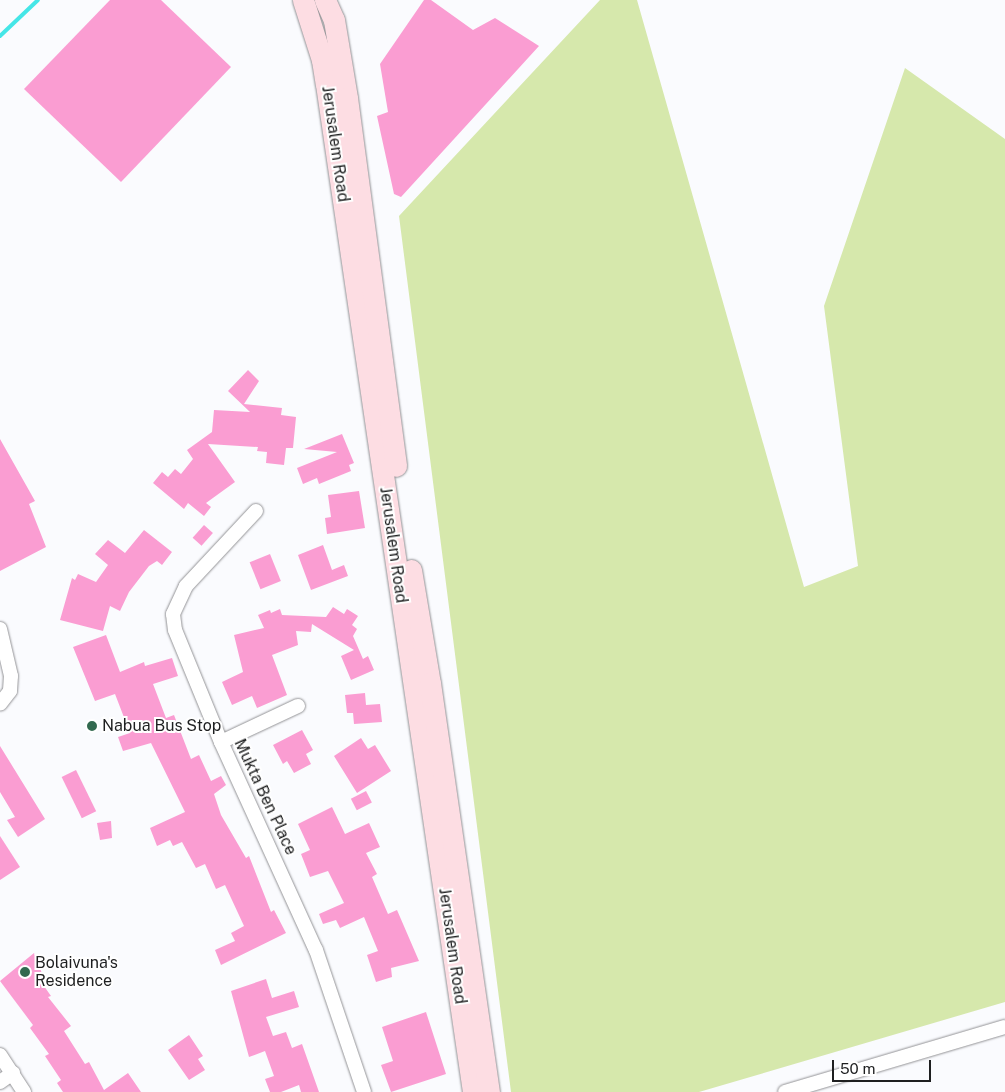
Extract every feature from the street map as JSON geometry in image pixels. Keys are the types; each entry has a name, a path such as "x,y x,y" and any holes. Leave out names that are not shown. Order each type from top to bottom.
{"main road":[{"name":"Jerusalem Road","path":"303,0 322,60 326,84 473,1092"},
{"name":"Jerusalem Road","path":"325,0 334,20 347,98 408,547 430,683 489,1092"}],"street":[{"name":"Mukta Ben Place","path":"256,511 186,586 173,614 176,630 221,742 316,950 364,1092"},
{"path":"0,629 11,676 10,691 0,704"},
{"path":"221,742 298,706"},
{"path":"786,1092 1005,1027"},
{"path":"0,1055 24,1092"},
{"path":"0,1082 12,1073"}],"green space":[{"path":"600,0 637,0 804,587 858,566 824,306 905,68 1005,139 1005,1002 699,1092 511,1092 399,216"}],"building":[{"path":"110,0 161,0 231,67 121,182 24,89"},
{"path":"424,0 431,0 473,30 495,18 539,46 401,197 394,194 377,116 388,112 380,64"},
{"path":"248,370 259,381 244,404 282,408 281,415 296,417 293,448 286,448 284,465 266,463 267,452 257,451 258,447 208,444 235,482 206,503 211,507 204,516 188,503 184,509 153,483 162,472 168,477 175,469 181,474 193,459 187,450 212,432 214,410 250,412 228,391"},
{"path":"342,434 354,463 349,465 351,471 319,484 317,478 303,484 297,468 337,452 304,449"},
{"path":"0,439 35,501 29,504 46,547 0,571"},
{"path":"359,491 365,528 327,534 325,518 331,517 328,495"},
{"path":"204,525 213,533 202,546 193,538"},
{"path":"144,530 172,552 162,565 157,561 149,566 129,592 120,611 110,606 103,631 60,620 72,578 75,580 78,574 96,582 108,565 95,554 108,540 125,553"},
{"path":"323,545 332,570 344,565 348,576 311,590 298,555"},
{"path":"270,554 281,581 260,589 250,562"},
{"path":"333,607 344,614 347,609 358,616 352,625 357,629 353,636 363,659 368,656 374,670 351,680 341,656 354,650 312,624 311,632 296,631 298,645 272,655 287,695 257,708 252,696 232,705 222,682 243,672 234,635 264,628 258,615 270,610 271,613 280,609 282,615 326,617"},
{"path":"106,635 120,672 144,662 145,666 172,658 178,676 153,684 166,718 174,715 191,759 199,755 211,781 221,776 226,785 214,794 221,815 246,858 249,856 271,912 274,910 286,933 221,965 215,950 235,941 231,933 244,926 225,885 216,889 205,864 196,868 182,842 173,846 170,840 157,846 150,828 185,812 151,743 123,751 118,737 130,733 115,694 95,701 73,647"},
{"path":"365,693 366,705 380,704 382,722 354,724 353,713 347,713 345,695"},
{"path":"302,730 313,750 306,754 311,764 294,773 287,761 283,764 273,745"},
{"path":"361,738 368,749 375,745 391,771 357,793 334,756"},
{"path":"0,746 45,819 18,837 7,820 15,817 0,792"},
{"path":"76,770 96,811 82,818 62,777"},
{"path":"366,791 372,803 357,810 351,799"},
{"path":"332,807 345,834 369,823 380,847 366,853 377,874 372,877 388,914 397,910 419,961 391,968 392,977 376,982 367,955 378,951 364,917 340,928 336,920 323,924 319,914 344,903 328,871 310,877 301,854 310,850 298,824"},
{"path":"111,821 112,838 100,840 97,823"},
{"path":"0,836 20,867 0,880"},
{"path":"34,953 43,976 39,979 51,996 48,997 71,1026 64,1031 85,1064 89,1062 104,1090 128,1073 141,1092 63,1092 57,1083 61,1080 45,1056 49,1054 30,1028 33,1025 0,981"},
{"path":"266,979 272,998 294,991 299,1007 266,1017 273,1036 286,1032 292,1048 302,1044 319,1092 301,1092 299,1085 281,1092 270,1092 265,1079 274,1076 265,1051 249,1057 231,991"},
{"path":"426,1012 446,1074 391,1092 381,1065 393,1061 382,1027"},
{"path":"189,1035 203,1056 198,1059 205,1070 189,1080 168,1050"}],"waterway":[{"path":"0,36 38,0"}],"place":[{"name":"Nabua Bus Stop","path":"92,726"},
{"name":"Bolaivuna's Residence","path":"25,972"}]}
